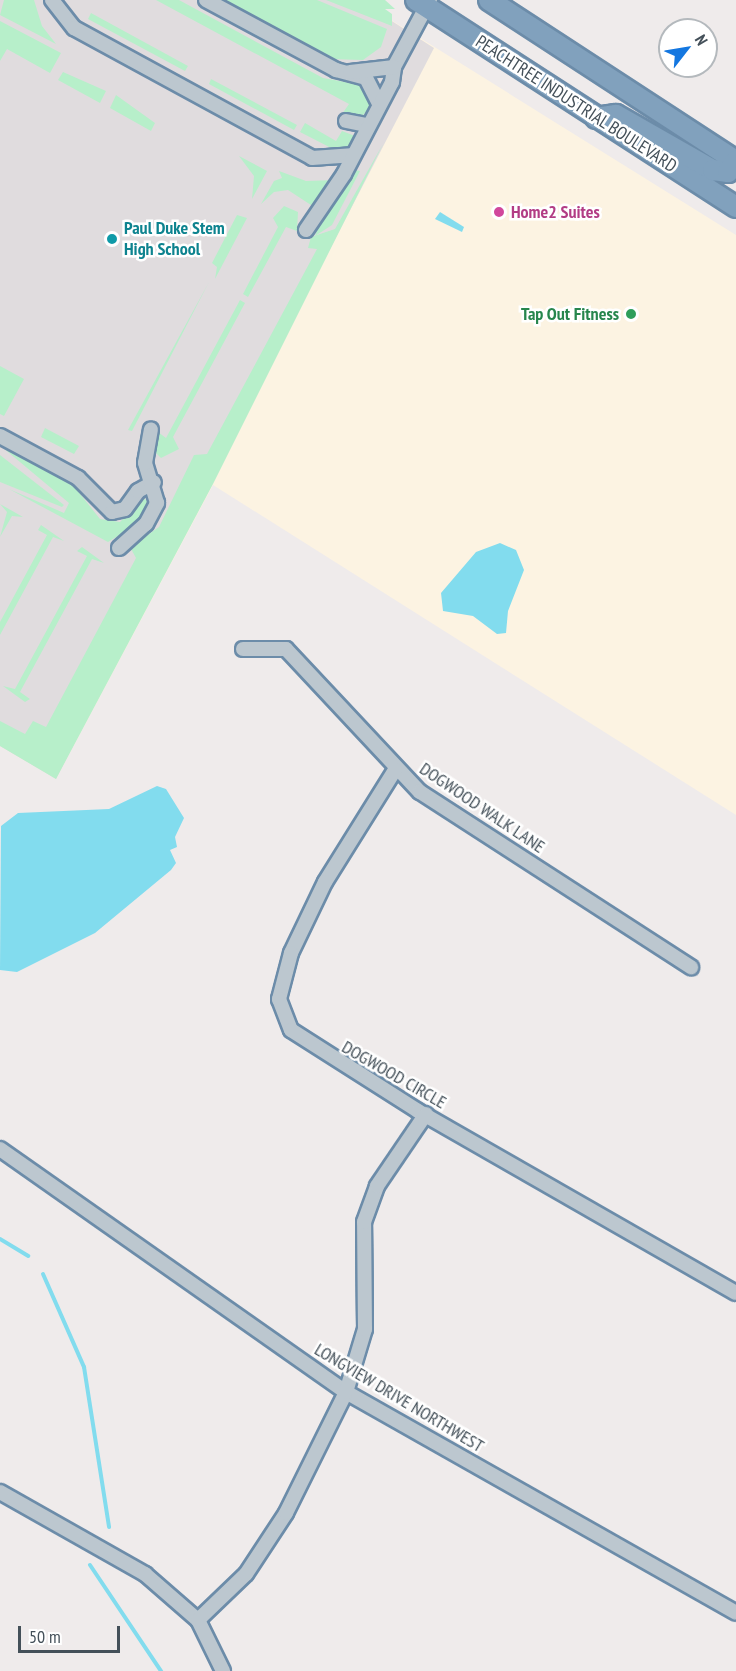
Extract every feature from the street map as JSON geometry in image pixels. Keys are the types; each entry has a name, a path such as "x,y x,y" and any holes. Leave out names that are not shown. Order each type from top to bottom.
{"highway":[{"path":"489,0 736,161 728,172 713,170 616,115 596,118"},
{"name":"PEACHTREE INDUSTRIAL BOULEVARD","path":"424,2 596,118 731,198"}],"street":[{"path":"52,0 74,28 304,154 351,154"},
{"path":"206,0 336,70 350,72 394,67"},
{"path":"306,230 344,174 351,154 379,103 424,2"},
{"path":"350,72 373,84 379,103"},
{"path":"346,121 366,125"},
{"path":"119,548 146,524 158,503 154,482 145,463 151,430"},
{"path":"0,436 78,478 112,512 125,509 138,491 154,482"},
{"name":"DOGWOOD WALK LANE","path":"243,649 286,649 329,689 395,770 420,792 691,967"},
{"name":"DOGWOOD CIRCLE","path":"395,770 325,882 291,953 279,999 291,1030 426,1114 736,1293"},
{"path":"198,1620 246,1574 286,1513 346,1392 365,1329 363,1222 377,1186 426,1114"},
{"name":"LONGVIEW DRIVE NORTHWEST","path":"0,1149 346,1392 736,1613"},
{"path":"0,1492 145,1574 198,1620 223,1671"}],"shaded area":[{"path":"0,0 359,0 736,235 736,815 213,485 56,779 0,746"},
{"path":"0,0 359,0 434,48 56,779 0,746"}],"green space":[{"path":"4,0 34,0 42,26 56,44 0,15"},
{"path":"156,0 179,0 323,78 362,85 373,96 371,107 360,118 342,114 349,104"},
{"path":"220,0 317,0 387,29 381,47 363,60 330,59"},
{"path":"326,0 385,0 395,9 385,9 392,14 392,26"},
{"path":"91,13 188,66 185,71 88,19"},
{"path":"0,21 61,53 50,73 7,49 0,61"},
{"path":"63,72 106,91 100,103 58,80"},
{"path":"211,79 297,125 294,130 209,84"},
{"path":"116,95 155,123 151,131 110,108"},
{"path":"305,123 336,141 342,131 355,136 349,146 335,150 300,132"},
{"path":"383,144 213,484 56,779 0,746 0,721 25,734 33,721 46,727 136,558 130,547 159,527 194,455 207,454 317,249 308,248 311,237 335,229"},
{"path":"239,156 267,171 252,199 254,176"},
{"path":"355,170 360,171 332,225 315,236 324,212"},
{"path":"279,171 306,181 337,180 314,207 288,190 274,192 261,204 274,181 282,178"},
{"path":"284,206 298,212 297,231 286,227 248,297 243,294 278,227 273,218"},
{"path":"237,215 247,218 215,279 217,267 212,263"},
{"path":"209,282 132,431 128,430"},
{"path":"240,300 245,303 173,437 179,449 161,458 151,448 153,440 158,432 166,438"},
{"path":"0,366 24,379 4,416 0,414"},
{"path":"45,428 79,446 74,454 41,437"},
{"path":"2,447 73,485 100,519 120,522 143,498 151,503 139,523 108,542 9,489 64,513 69,503"},
{"path":"0,455 64,505 62,507 0,482"},
{"path":"0,504 23,517 12,516 0,537 7,512"},
{"path":"41,525 64,541 53,537 0,635 0,622 47,535 38,530"},
{"path":"82,547 104,563 92,559 20,692 30,699 25,702 3,686 15,689 87,556 77,551"}],"water":[{"path":"440,212 464,227 462,232 435,219"},
{"path":"500,543 516,550 524,570 508,611 506,633 497,634 473,616 443,611 441,593 476,552"},
{"path":"157,786 166,789 184,818 175,837 177,847 170,850 176,863 171,870 95,933 17,972 0,970 1,826 18,813 109,809"}],"waterway":[{"path":"0,1239 28,1256"},
{"path":"43,1274 84,1367 109,1527"},
{"path":"90,1565 161,1671"}],"place":[{"name":"Home2 Suites","path":"499,212"},
{"name":"Paul Duke Stem High School","path":"112,239"},
{"name":"Tap Out Fitness","path":"631,314"}]}
